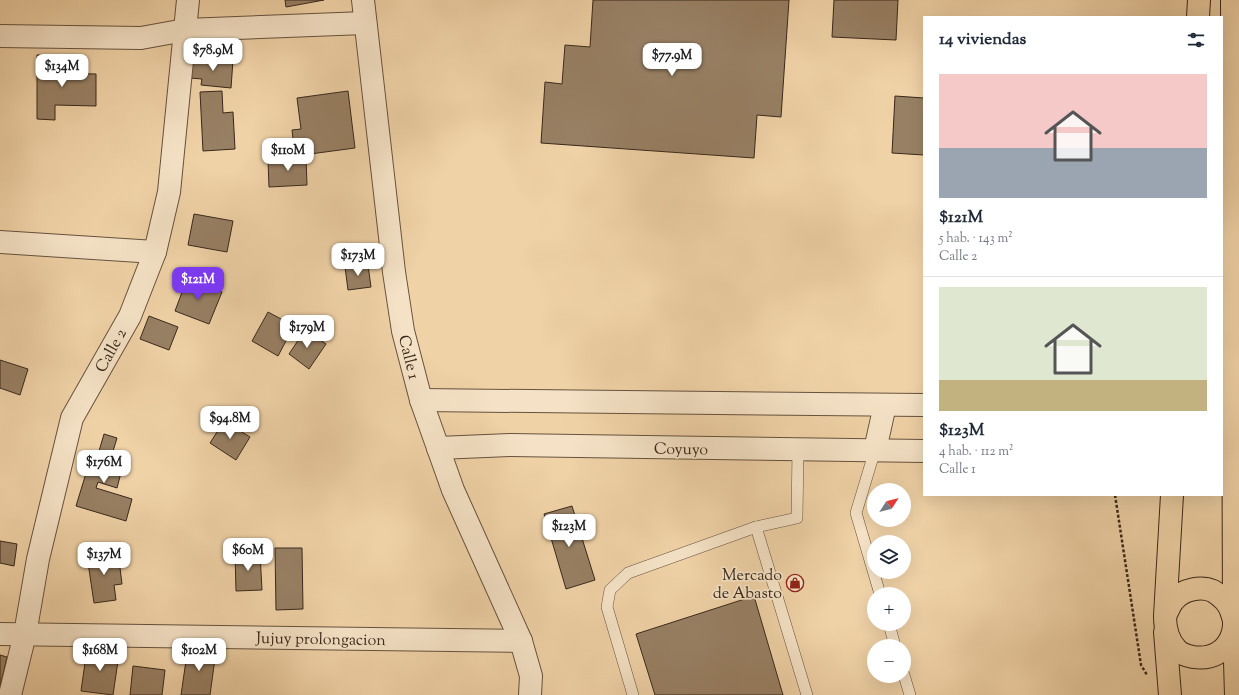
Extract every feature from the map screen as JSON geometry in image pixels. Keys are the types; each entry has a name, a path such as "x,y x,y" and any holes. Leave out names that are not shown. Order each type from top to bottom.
{"highway":[{"path":"1198,16 1199,0"},
{"path":"1232,0 1236,207 1228,410 1228,452 1236,558 1237,597 1231,638 1224,648 1229,655 1236,695"},
{"path":"1170,695 1165,620 1172,496"},
{"path":"1229,655 1203,658 1187,656 1176,649 1168,637 1165,620 1174,600 1190,590 1202,589 1213,592 1224,599 1231,609 1234,624"}],"street":[{"name":"Calle 2","path":"10,695 25,634 38,560 72,418 130,316 155,252 169,192 188,0"},
{"name":"Calle 1","path":"363,0 402,331 421,400 453,490 521,641 531,676 530,695"},
{"path":"0,36 141,38 185,30 365,23"},
{"path":"0,242 155,252"},
{"path":"421,400 923,405"},
{"path":"875,450 886,405"},
{"name":"Coyuyo","path":"438,448 510,445 923,451"},
{"path":"1213,592 1237,597"},
{"name":"Jujuy prolongacion","path":"0,634 521,641"}],"lane":[{"path":"633,695 607,607 610,590 628,573 756,527 797,518 798,449"},
{"path":"875,450 856,513 878,587"},
{"path":"756,527 807,695"},
{"path":"906,683 910,695"}],"path":[{"path":"1115,496 1141,665 1147,677"}],"building":[{"path":"285,0 324,0 286,7"},
{"path":"593,0 789,0 781,117 757,115 754,158 541,143 545,82 562,84 565,45 590,47"},
{"path":"834,0 898,0 896,40 832,37"},
{"path":"37,55 55,55 55,73 96,74 96,106 55,105 55,120 37,119"},
{"path":"192,57 233,60 231,88 201,85 202,79 190,78"},
{"path":"222,91 223,113 233,112 235,149 203,151 200,92"},
{"path":"348,91 355,148 295,156 292,130 301,129 297,98"},
{"path":"895,96 923,98 923,155 892,153"},
{"path":"306,158 307,185 269,187 268,160"},
{"path":"194,214 233,221 227,252 188,245"},
{"path":"368,265 371,287 348,290 345,267"},
{"path":"187,279 222,292 209,324 175,311"},
{"path":"268,312 294,326 278,356 252,341"},
{"path":"149,316 178,327 169,350 140,339"},
{"path":"305,330 326,344 309,369 289,354"},
{"path":"0,360 28,369 20,395 0,388"},
{"path":"224,421 250,437 236,460 210,443"},
{"path":"104,434 117,438 110,461 123,465 117,488 98,482 96,488 132,499 126,521 76,506 91,457 97,458"},
{"path":"572,506 595,580 566,589 544,514"},
{"path":"0,541 17,544 14,566 0,563"},
{"path":"275,548 302,548 303,609 276,610"},
{"path":"118,552 122,584 114,585 116,600 94,603 87,556"},
{"path":"260,553 262,590 236,591 235,554"},
{"path":"754,596 783,695 655,695 636,634"},
{"path":"188,647 216,651 210,695 181,695"},
{"path":"87,649 119,654 113,695 81,691"},
{"path":"0,655 7,657 0,687"},
{"path":"133,666 165,670 162,695 130,695"}],"place":[{"name":"Mercado de Abasto","path":"795,583"}]}
